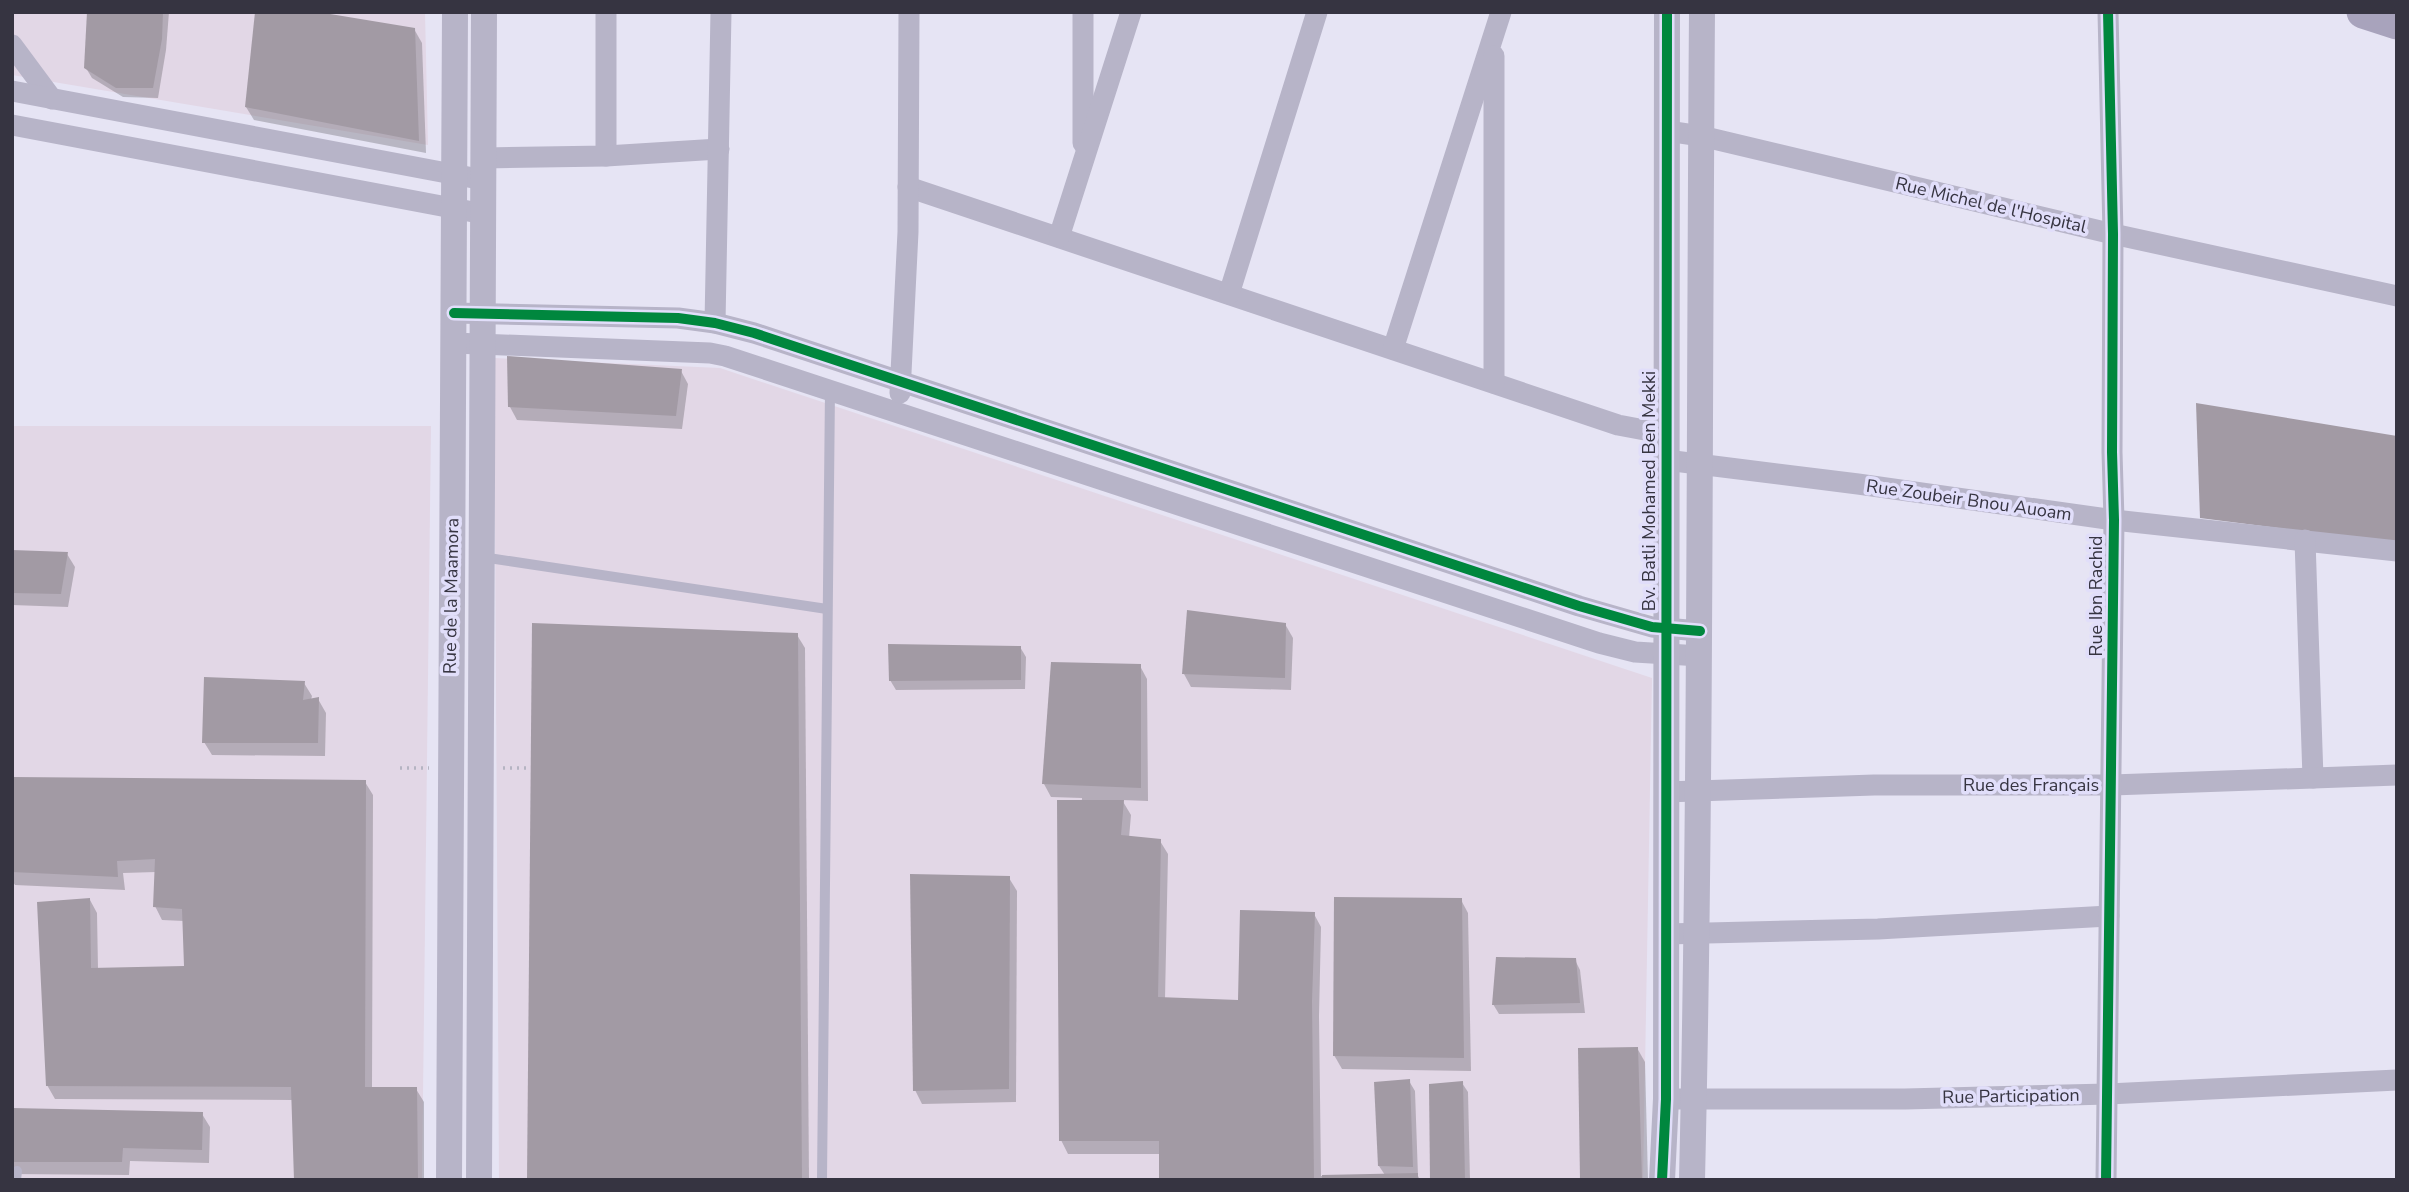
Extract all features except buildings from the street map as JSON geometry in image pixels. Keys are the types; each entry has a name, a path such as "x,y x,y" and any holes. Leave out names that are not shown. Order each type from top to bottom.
{"main road":[{"path":"2363,12 2397,23"}],"street":[{"name":"Rue de la Maamora","path":"449,1180 455,12"},
{"name":"Rue de la Maamora","path":"479,1180 484,12"},
{"path":"606,12 606,156"},
{"path":"715,324 721,12"},
{"path":"900,412 908,187 909,12"},
{"path":"1083,12 1083,163"},
{"path":"1059,237 1131,12"},
{"path":"1229,294 1317,12"},
{"path":"1393,349 1501,12"},
{"name":"Bv. Batli Mohamed Ben Mekki","path":"1662,1180 1666,1099 1667,12"},
{"path":"1692,1180 1700,644 1698,464 1702,12"},
{"name":"Rue Ibn Rachid","path":"2106,1180 2114,520 2113,234 2108,12"},
{"path":"1494,35 1494,383"},
{"path":"12,46 52,99"},
{"path":"12,92 454,174 606,156 719,149"},
{"path":"12,125 484,214"},
{"name":"Rue Michel de l'Hospital","path":"1667,131 1701,136 2113,234 2397,296"},
{"path":"908,187 1618,425 1666,434"},
{"path":"1666,312 1699,310"},
{"path":"454,313 678,318 754,333 1592,610 1631,622 1667,628 1700,644"},
{"path":"454,343 710,353 743,361 900,412 1599,643 1667,656 1700,644"},
{"name":"Rue Zoubeir Bnou Auoam","path":"1666,460 2114,520 2397,551"},
{"path":"2305,540 2313,778"},
{"name":"Rue des Français","path":"1665,792 1874,785 2112,785 2397,775"},
{"path":"1666,934 1878,929 2109,916"},
{"path":"449,981 480,981"},
{"name":"Rue Participation","path":"1666,1099 1905,1099 2108,1094 2397,1080"}],"lane":[{"path":"822,1180 830,390"},
{"path":"482,557 827,609"}],"shaded area":[{"path":"12,12 425,12 428,145 12,75"},
{"path":"494,358 720,368 1652,678 1643,1180 499,1180"},
{"path":"12,426 431,426 422,1180 12,1180"}],"cycle path":[{"path":"1662,1180 1666,1099 1667,12"},
{"path":"2106,1180 2114,520 2113,234 2108,12"},
{"path":"454,313 678,318 715,323 754,333 1579,606 1652,627 1700,631"}]}
